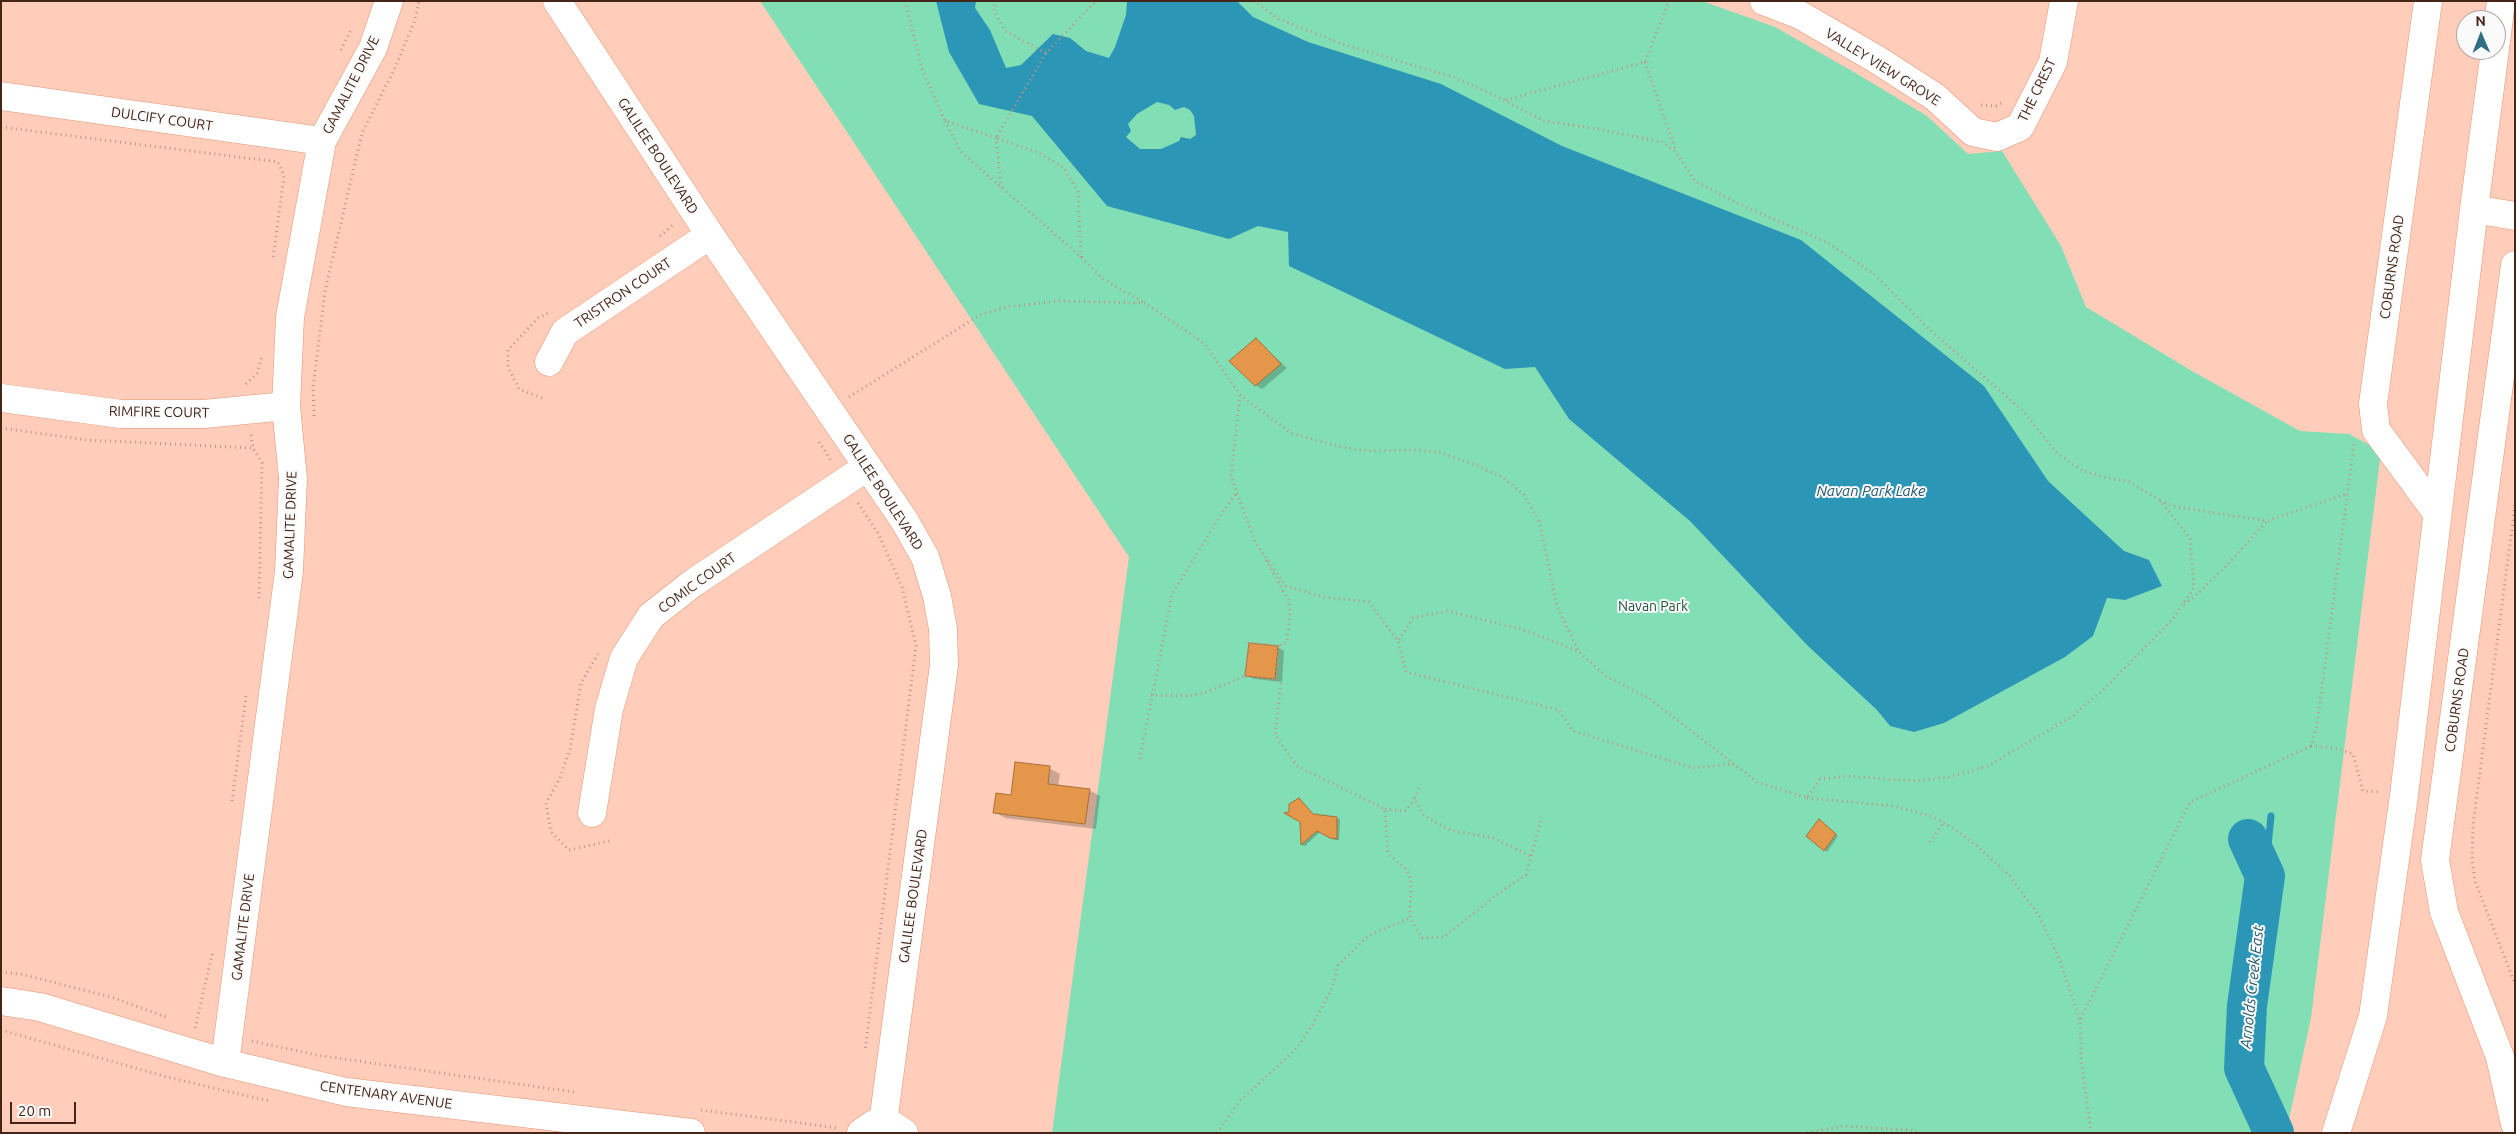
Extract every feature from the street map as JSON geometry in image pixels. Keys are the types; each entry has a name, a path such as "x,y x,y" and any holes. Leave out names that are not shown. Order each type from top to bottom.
{"street":[{"name":"GAMALITE DRIVE","path":"225,1064 289,571 293,479 286,406 290,317 302,241 322,141 372,48 389,1"},
{"name":"GALILEE BOULEVARD","path":"557,1 710,235 904,520 924,557 937,596 944,629 944,665 873,1129"},
{"name":"VALLEY VIEW GROVE","path":"1764,1 1800,15 1876,59 1935,97 1973,132 1997,137"},
{"name":"THE CREST","path":"1997,137 2020,127 2054,62 2064,1"},
{"name":"COBURNS ROAD","path":"2428,1 2373,404 2376,430 2437,513"},
{"path":"2336,1133 2350,1096 2373,1016 2404,794 2494,60"},
{"name":"DULCIFY COURT","path":"1,96 322,141"},
{"path":"2474,209 2515,216"},
{"name":"TRISTRON COURT","path":"549,362 564,332 710,235"},
{"name":"COBURNS ROAD","path":"2515,265 2435,860 2444,912 2500,1057 2515,1124"},
{"name":"RIMFIRE COURT","path":"1,398 121,414 204,414 246,398 286,406"},
{"name":"COMIC COURT","path":"592,813 609,709 624,658 651,616 693,583 867,467"},
{"name":"CENTENARY AVENUE","path":"1,1001 40,1007 225,1064 346,1092 694,1121"},
{"path":"2346,1133 2350,1096"}],"path":[{"path":"905,1 922,69 961,152 1081,257 1103,279 1146,303 1205,344 1240,395 1292,432 1315,440 1368,451 1418,450 1438,452 1473,464 1502,477 1524,495 1539,521 1557,606 1578,651"},
{"path":"998,1 993,8 1005,31 1046,53"},
{"path":"1001,188 996,138 1046,53 1096,1"},
{"path":"1254,1 1279,19 1342,44 1453,77 1505,100 1544,121 1592,128 1662,142 1676,152"},
{"path":"1669,1 1645,62 1676,152 1695,181 1735,202 1828,243 1874,274 1929,329 2022,410 2056,453 2083,471 2112,479 2128,481 2159,500 2177,507 2266,522"},
{"path":"338,58 353,26"},
{"path":"1505,100 1645,62"},
{"path":"1975,100 1982,105 1996,106 2009,99"},
{"path":"945,121 1037,152 1063,167 1078,191 1081,257"},
{"path":"1,127 278,162 284,176 273,263"},
{"path":"829,409 980,315 1006,307 1059,301 1146,303"},
{"path":"258,605 262,463 253,448 246,398 248,381 257,373 262,347"},
{"path":"246,398 248,381"},
{"path":"1240,395 1231,477 1255,542 1289,601 1287,642 1281,644 1278,655"},
{"path":"1140,759 1150,695 1172,594 1222,513 1237,493"},
{"path":"2182,605 2207,585 2266,522 2347,493 2317,725 2311,746"},
{"path":"1807,798 1820,779 1847,776 1913,781 1950,777 1988,766 2071,717 2084,706 2118,676 2172,620 2194,588 2190,538 2159,500"},
{"path":"2515,505 2473,826 2472,859 2475,881 2515,984"},
{"path":"1255,542 1286,586 1324,597 1369,602 1398,641 1406,672 1559,710 1573,731 1693,768 1734,764"},
{"path":"1398,641 1414,618 1447,611 1521,629 1578,651 1606,676 1650,699 1757,782 1807,798 1894,806 1931,816 1976,846 2010,876 2033,908 2059,958 2080,1020 2081,1059 2091,1133"},
{"path":"1150,695 1190,696 1207,692 1246,676 1275,679 1278,646 1249,643 1246,676"},
{"path":"1277,670 1278,680 1281,683 1275,735 1297,766 1385,809 1406,811 1419,788"},
{"path":"231,806 247,691"},
{"path":"2080,1020 2190,802 2311,746 2335,748 2353,754 2363,791 2404,794"},
{"path":"1414,799 1424,816 1450,830 1493,838 1532,857"},
{"path":"1385,809 1388,854 1407,870 1411,881 1410,918 1422,938 1444,937 1499,893 1526,875 1542,816"},
{"path":"1930,842 1943,823"},
{"path":"1217,1133 1240,1100 1297,1048 1313,1024 1332,988 1338,965 1369,935 1410,918"},
{"path":"195,1028 215,942"},
{"path":"1,972 25,975 112,997 177,1021"},
{"path":"186,1025 316,1055 580,1093"},
{"path":"694,1121 834,1129 873,1129"},
{"path":"1807,1133 1844,1126 1911,1130 1919,1133"}],"green space":[{"name":"Navan Park","path":"760,1 1702,1 1775,27 1859,75 1927,116 1968,154 2002,151 2061,246 2086,307 2192,371 2300,431 2349,434 2381,451 2311,1018 2286,1133 1052,1133 1129,557"}],"water":[{"name":"Navan Park Lake","path":"936,1 976,1 975,8 990,30 1006,68 1021,65 1053,34 1070,38 1086,51 1109,58 1115,47 1126,15 1127,1 1237,1 1253,17 1308,42 1441,84 1562,146 1801,240 1984,386 2048,481 2124,551 2149,560 2162,586 2125,600 2107,598 2093,636 2065,657 1944,723 1914,732 1890,726 1877,710 1808,646 1690,521 1569,419 1535,367 1505,369 1289,266 1288,232 1258,226 1229,239 1107,206 1032,116 979,104 949,52","holes":["1157,102 1169,105 1175,110 1184,107 1190,110 1194,116 1196,135 1190,139 1181,137 1179,141 1161,149 1140,149 1126,137 1131,131 1128,124 1137,114"]}],"building":[{"path":"1256,338 1281,364 1255,386 1229,361"},
{"path":"1249,643 1278,646 1275,679 1245,676"},
{"path":"1015,762 1050,766 1048,784 1090,789 1085,824 993,813 996,793 1011,795"},
{"path":"1299,798 1313,814 1337,817 1337,839 1332,839 1317,831 1301,845 1300,822 1284,813 1289,812 1289,804"},
{"path":"1819,819 1836,834 1824,851 1806,836"}],"waterway":[{"path":"2265,876 2271,816"},
{"name":"Arnolds Creek East","path":"2248,839 2265,876 2247,1006 2244,1068 2274,1133"}]}
